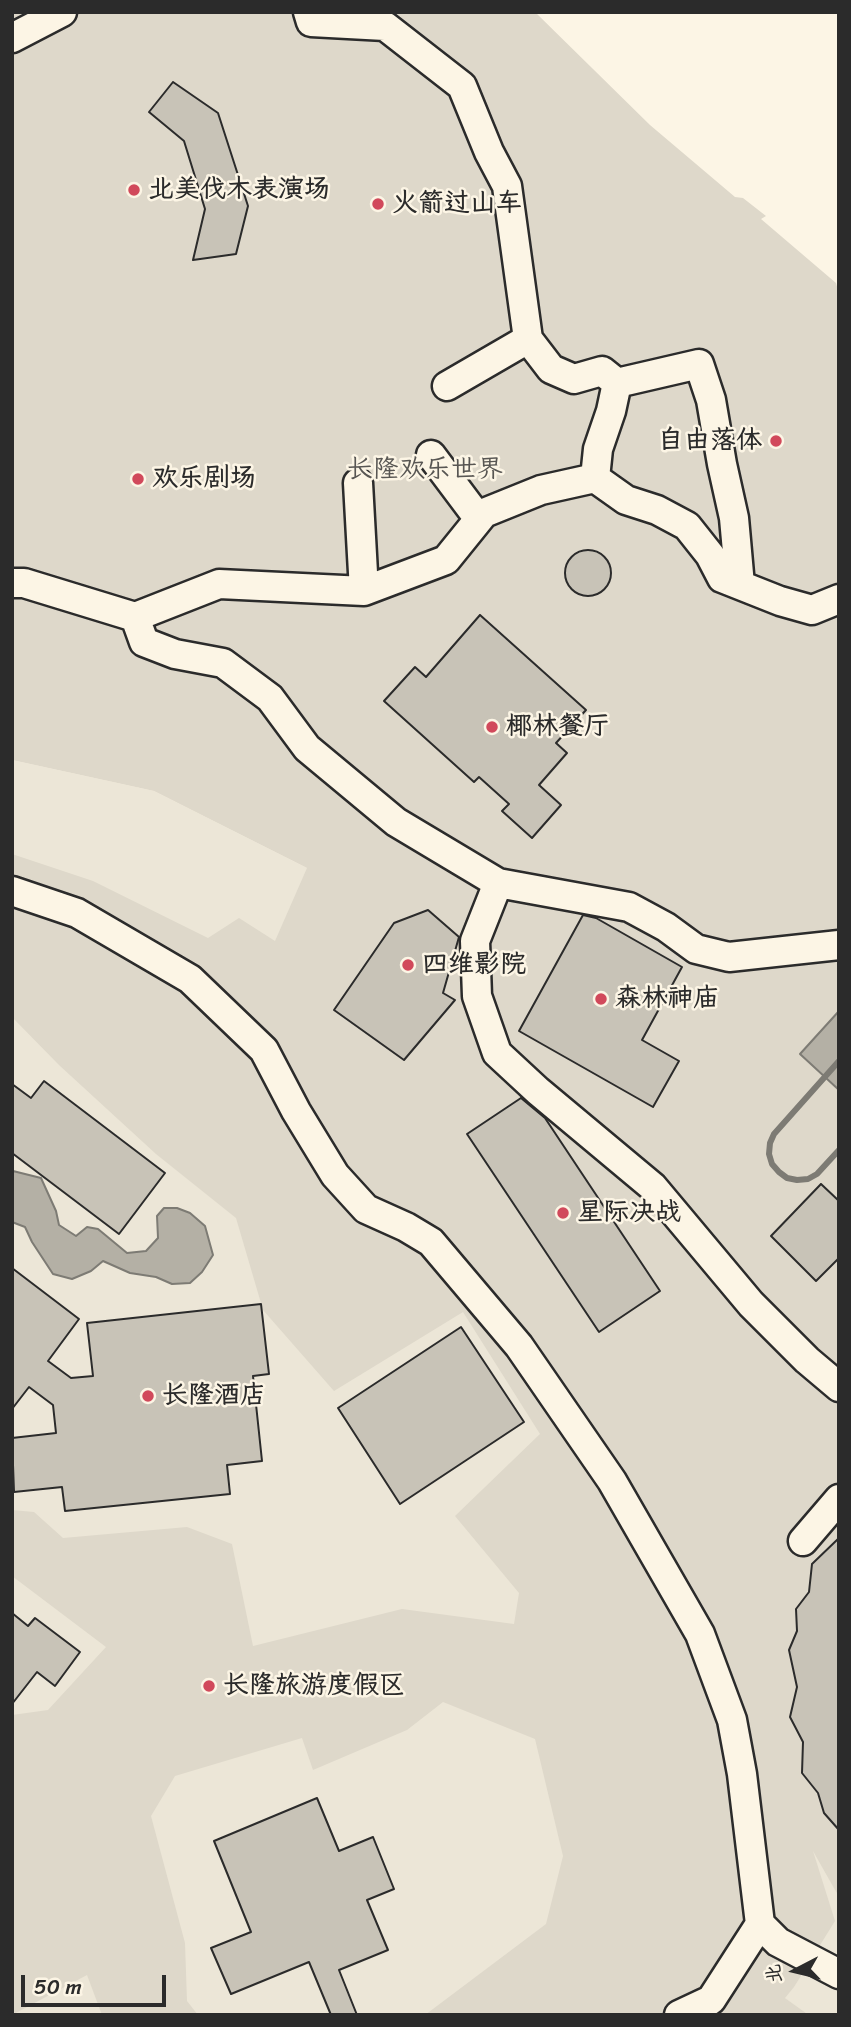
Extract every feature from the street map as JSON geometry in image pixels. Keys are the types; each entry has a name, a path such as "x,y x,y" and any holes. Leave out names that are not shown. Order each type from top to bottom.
{"street":[{"path":"12,38 62,12"},
{"path":"308,12 311,22 385,26 462,86 489,152 507,186 528,339 551,369 574,379 602,371 617,383"},
{"path":"447,386 528,339"},
{"path":"617,383 699,364 711,400 734,518 740,585"},
{"path":"595,478 598,449 617,383"},
{"path":"431,455 479,519"},
{"path":"12,583 24,583 135,617 219,584 364,591 446,560 484,513 541,490 595,478 626,500 657,509 687,526 710,555 722,578 812,610 839,599"},
{"path":"358,482 364,591"},
{"path":"135,617 144,642 175,654 223,663 270,698 307,748 396,822 498,883 629,907 666,927 696,949 729,957 839,945"},
{"path":"498,883 475,941 477,996 497,1053 538,1091 653,1187 751,1304 807,1360 839,1387"},
{"path":"12,891 77,912 190,979 264,1050 296,1111 335,1175 366,1209 407,1227 431,1242 519,1346 612,1481 700,1634 732,1720 743,1774 760,1924 778,1942 839,1974"},
{"path":"803,1541 839,1499"},
{"path":"679,2015 711,2000 760,1924"}],"shaded area":[{"path":"12,760 154,791 307,868 839,1897 839,2015 809,2015 757,1979 594,2015 12,2015"},
{"path":"839,1011 839,1090 800,1054"},
{"path":"13,1171 41,1178 56,1211 59,1225 76,1236 87,1227 98,1229 127,1253 146,1251 158,1238 157,1216 164,1208 177,1208 190,1213 205,1226 213,1255 202,1272 190,1283 172,1284 156,1277 130,1273 103,1261 91,1271 72,1279 53,1274 25,1227 12,1222"}],"green space":[{"name":"长隆欢乐世界","path":"12,12 535,12 650,125 735,197 743,198 766,216 761,219 836,283 839,294 839,1897 813,1851 835,1921 785,1998 809,2015 425,2015 546,1924 563,1856 535,1739 443,1702 407,1730 313,1770 302,1738 175,1776 151,1816 185,1943 187,2001 198,2015 102,2015 87,1975 12,2015 12,1715 48,1710 106,1647 12,1576 12,1510 34,1512 63,1538 187,1527 232,1544 253,1646 402,1609 514,1624 519,1593 455,1516 540,1434 463,1312 334,1391 263,1310 236,1218 156,1154 59,1065 12,1017 12,854 93,881 208,938 239,918 275,941 307,868 154,791 12,760"}],"building":[{"path":"173,82 218,113 248,206 236,254 193,260 205,209 184,141 149,112"},
{"path":"588,550 604,557 611,573 604,589 588,596 572,589 565,573 572,557"},
{"name":"椰林餐厅","path":"480,615 586,710 556,743 567,753 539,785 561,805 532,838 502,811 509,804 479,777 474,782 384,701 415,667 426,677"},
{"name":"四维影院","path":"428,910 459,937 443,993 455,1000 404,1060 334,1010 394,923"},
{"name":"森林神庙","path":"583,915 596,918 682,967 642,1040 679,1061 653,1107 519,1031"},
{"path":"44,1081 165,1173 119,1234 12,1153 12,1084 31,1098"},
{"name":"星际决战","path":"521,1098 545,1118 660,1291 599,1332 467,1134"},
{"path":"821,1184 839,1201 839,1258 816,1281 771,1236"},
{"name":"长隆酒店","path":"12,1268 79,1319 48,1361 71,1378 93,1376 87,1323 261,1304 269,1374 253,1376 262,1461 227,1465 230,1494 65,1511 62,1487 14,1492 12,1438 56,1433 53,1405 29,1387 12,1409"},
{"path":"461,1327 524,1422 400,1504 338,1408"},
{"path":"839,1538 839,1830 824,1813 818,1793 802,1773 803,1742 790,1717 797,1687 789,1650 797,1631 796,1609 809,1592 812,1564"},
{"path":"12,1613 28,1626 35,1618 80,1652 55,1686 37,1672 12,1704"},
{"path":"317,1798 339,1851 373,1837 394,1889 367,1900 388,1950 339,1970 357,2015 331,2015 309,1962 231,1994 211,1948 251,1932 214,1841"}],"waterway":[{"path":"839,1061 774,1134 769,1154 772,1164 779,1172 787,1178 797,1180 808,1179 817,1174 839,1150"}],"place":[{"name":"北美伐木表演场","path":"134,190"},
{"name":"火箭过山车","path":"378,204"},
{"name":"自由落体","path":"776,441"},
{"name":"欢乐剧场","path":"138,479"},
{"name":"椰林餐厅","path":"492,727"},
{"name":"四维影院","path":"408,965"},
{"name":"森林神庙","path":"601,999"},
{"name":"星际决战","path":"563,1213"},
{"name":"长隆酒店","path":"148,1396"},
{"name":"长隆旅游度假区","path":"209,1686"}]}
